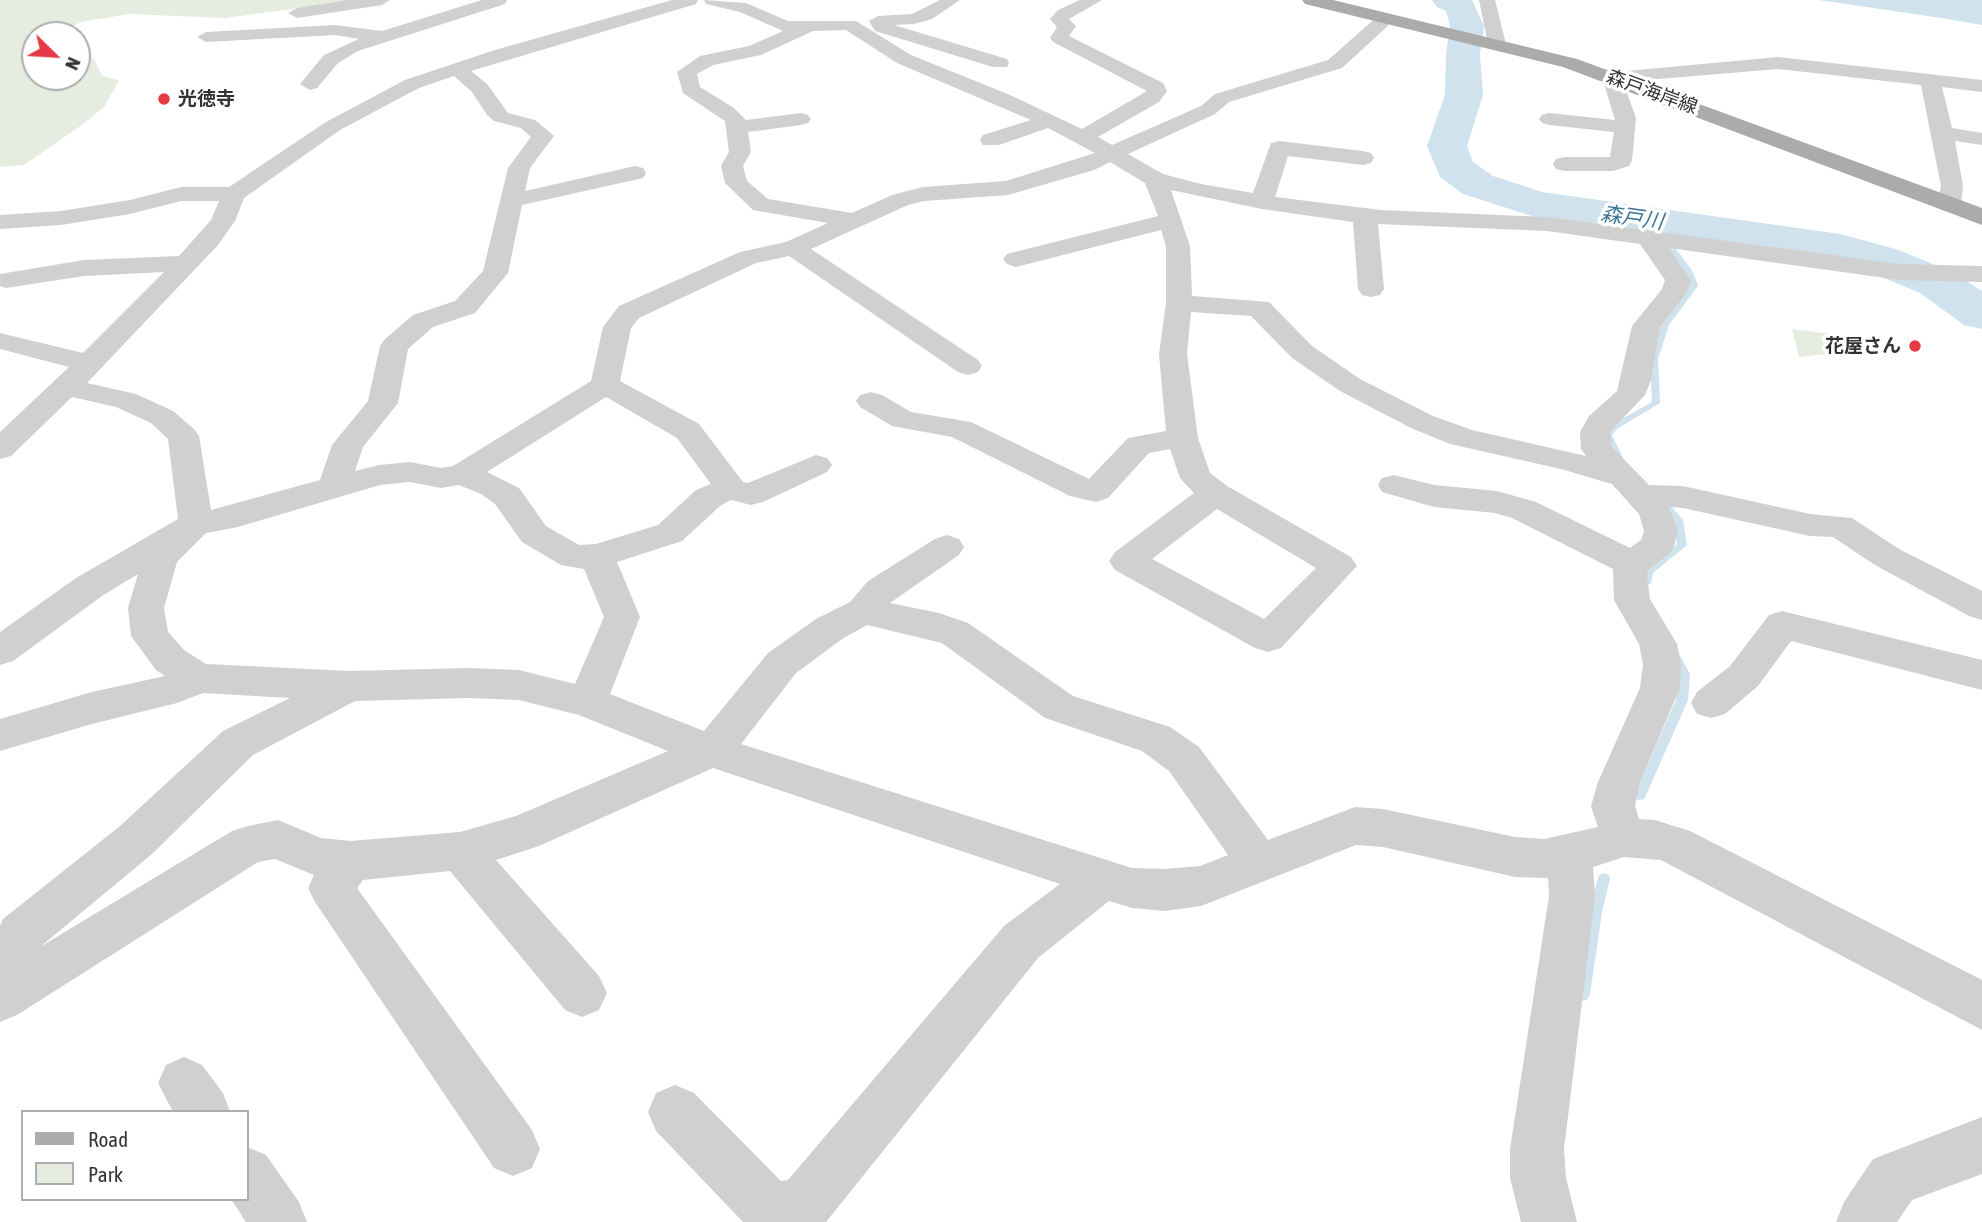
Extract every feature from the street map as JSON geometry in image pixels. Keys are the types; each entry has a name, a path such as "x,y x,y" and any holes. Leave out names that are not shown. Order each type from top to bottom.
{"main road":[{"name":"森戸海岸線","path":"1311,0 1393,24 1497,44 1570,62 1982,218"}],"street":[{"path":"260,18 382,0"},
{"path":"310,84 331,59 351,47 499,0"},
{"path":"0,449 187,263 223,221 234,194 333,126 412,84 690,0"},
{"path":"712,0 746,8 785,26 914,19 952,0"},
{"path":"1083,137 1152,97 1157,91 1156,87 1059,38 1067,26 1059,19 1094,0"},
{"path":"1488,0 1497,44"},
{"path":"860,24 1000,63"},
{"path":"860,24 904,59 1083,137 1155,178 1200,191 1365,215 1548,224 1902,272 1982,274"},
{"path":"0,651 89,587 196,524 226,519 379,475 410,472 441,478 462,474 605,385 617,327 629,312 749,257 793,248 901,200 923,194 1008,188 1050,177 1113,154 1208,110 1223,98 1335,64 1393,24"},
{"path":"810,26 754,51 707,60 687,72 691,89 700,97 727,111 735,119 740,152 732,166 736,183 761,205 854,220"},
{"path":"206,37 335,30 380,36"},
{"path":"1564,164 1613,164 1621,160 1626,118 1612,77 1778,62 1982,86"},
{"path":"457,69 480,88 494,111 501,117 528,124 543,136 559,163 570,171 580,186"},
{"path":"1930,81 1951,186 1949,205"},
{"path":"737,127 803,119"},
{"path":"1549,120 1625,127"},
{"path":"991,140 1049,121"},
{"path":"1942,133 1982,139"},
{"path":"334,487 348,445 383,403 394,346 423,321 464,307 495,273 519,168 543,136"},
{"path":"1262,202 1279,148 1363,158"},
{"path":"510,201 635,173"},
{"path":"1155,178 1178,246 1179,303 1173,354 1182,438 1196,478 1215,494 1339,566 1268,638 1128,561 1215,494"},
{"path":"0,222 61,218 130,207 181,194 234,194"},
{"path":"1365,215 1371,289"},
{"path":"32,276 61,218"},
{"path":"1016,259 1171,220"},
{"path":"1624,838 1613,806 1619,782 1660,688 1662,664 1657,644 1632,600 1629,576 1632,564 1657,546 1661,531 1655,511 1597,449 1595,432 1600,422 1630,395 1636,380 1646,326 1675,291 1678,280 1650,239"},
{"path":"793,248 968,366"},
{"path":"6,280 84,268 187,263"},
{"path":"1179,303 1259,308 1312,359 1350,385 1422,422 1473,440 1565,460 1634,488 1810,524 1839,526 1887,557 1982,607"},
{"path":"0,341 162,417 183,436 196,524"},
{"path":"605,385 688,431 727,480 727,489"},
{"path":"871,401 903,420 961,429 1082,489 1096,491 1139,445 1182,438"},
{"path":"462,474 493,486 507,496 534,534 573,557 597,556 670,533 708,498 727,489 751,494 816,465"},
{"path":"1394,485 1434,496 1497,502 1524,510 1632,564"},
{"path":"196,524 161,557 146,608 150,636 170,660 199,678"},
{"path":"0,998 248,845 278,839 317,857 349,861 460,851 523,833 711,751 782,663 829,629 863,611 881,590 947,547"},
{"path":"587,702 622,617 597,556"},
{"path":"863,611 939,627 955,634 1059,707 1156,739 1184,759 1259,863"},
{"path":"1711,703 1744,676 1782,625 1982,675"},
{"path":"0,735 92,708 177,688 199,678 350,686 470,683 519,685 587,702 711,751 1132,888 1201,886 1355,826 1383,828 1515,857 1544,859 1570,855 1624,838 1655,839 1674,845 1982,1006"},
{"path":"0,985 20,934 136,839 238,743 350,686"},
{"path":"460,851 582,993"},
{"path":"1549,1222 1538,1178 1536,1149 1572,896 1570,855"},
{"path":"349,861 331,888 513,1149"},
{"path":"674,1112 770,1210 805,1214 1021,942 1101,880"},
{"path":"1864,1222 1893,1179 1969,1152 1982,1144"},
{"path":"248,1176 279,1222"}],"green space":[{"path":"0,0 359,0 225,18 129,14 87,21 21,21 21,91 91,91 91,58 94,59 102,76 119,80 105,106 82,125 24,165 0,167"},
{"path":"1792,329 1832,334 1839,341 1826,354 1799,357"}],"water":[{"path":"1819,0 1982,0 1982,25 1941,18"}],"waterway":[{"name":"森戸川","path":"1448,0 1460,6 1467,26 1463,54 1464,95 1447,146 1455,168 1478,185 1535,204 1840,248 1882,260 1937,283 1982,314"},
{"path":"1619,460 1608,435 1614,427 1656,403 1654,359 1665,325 1694,286 1689,272 1674,252 1639,220"},
{"path":"1646,583 1648,571 1682,545 1678,520 1661,500"},
{"path":"1640,795 1682,700 1684,674 1674,655"},
{"path":"1583,994 1595,912 1604,879"}],"place":[{"name":"光徳寺","path":"164,99"},
{"name":"花屋さん","path":"1915,346"}]}
